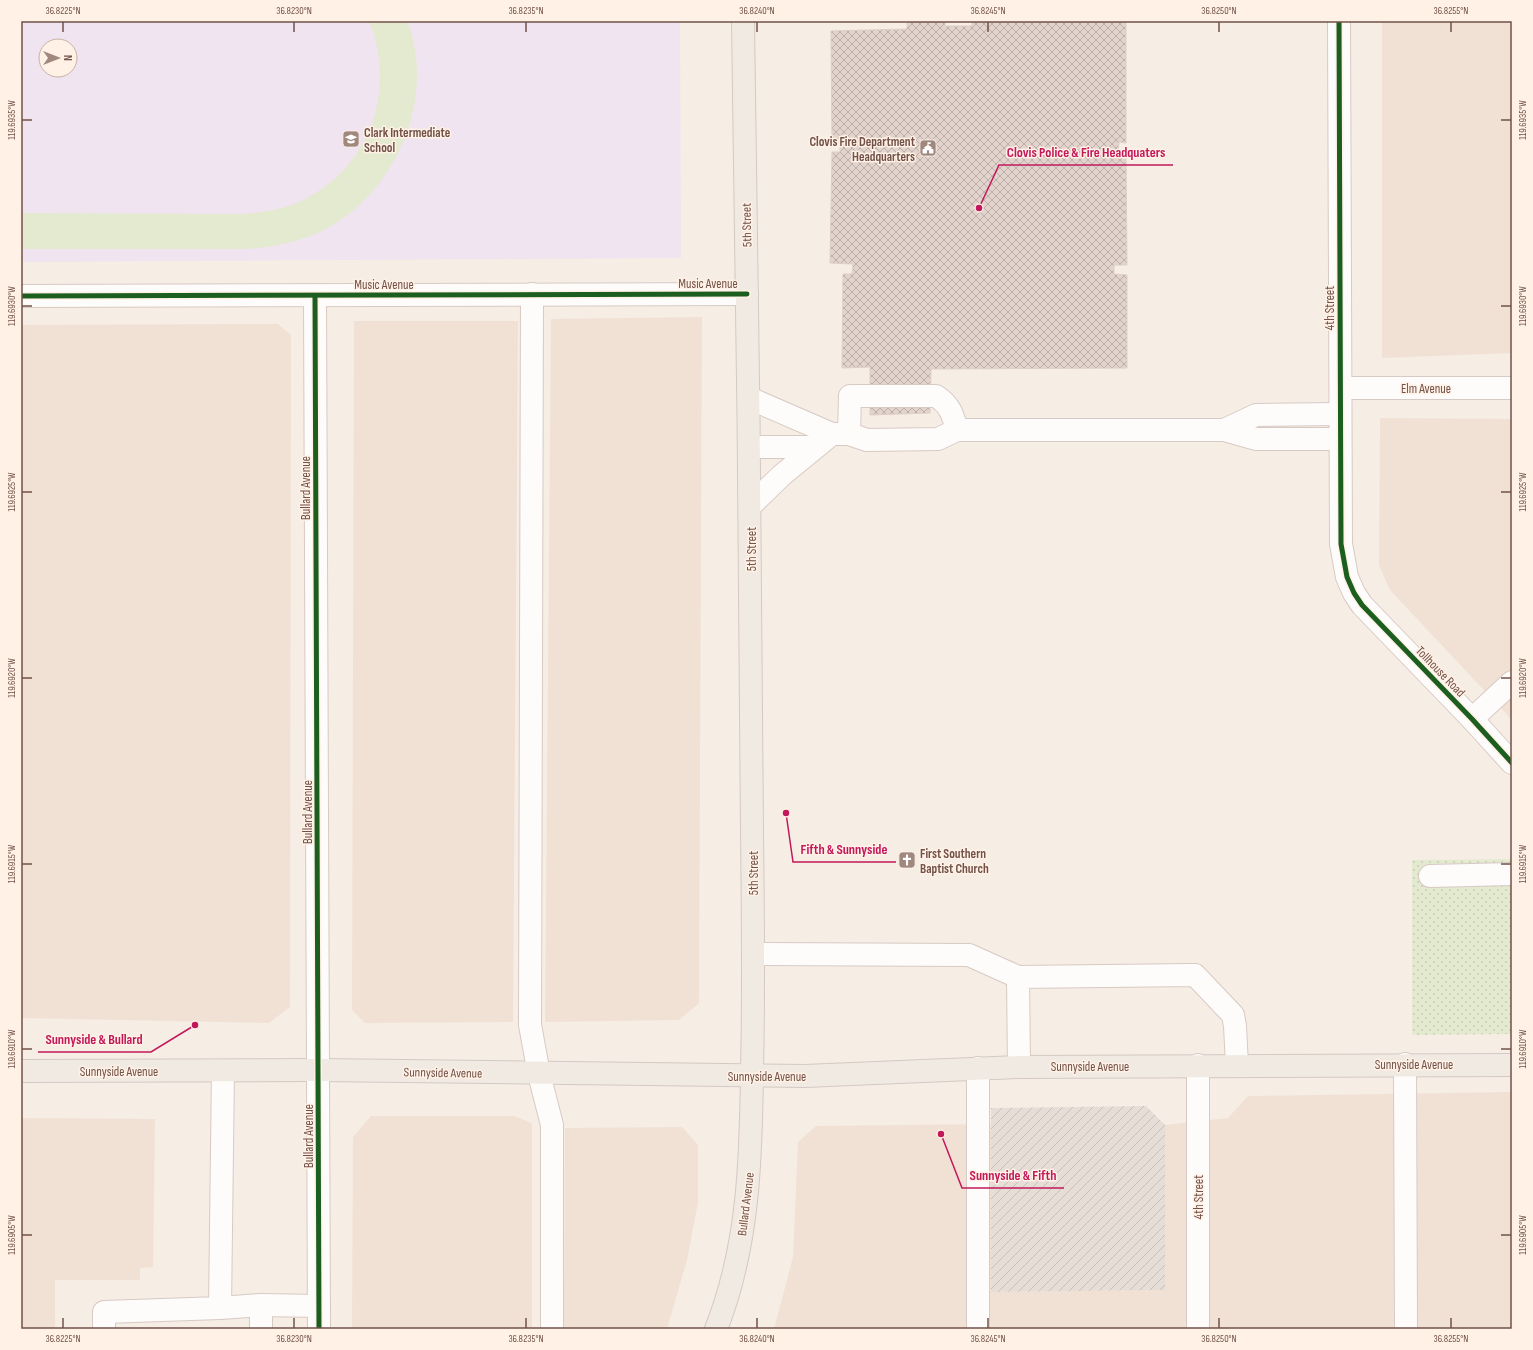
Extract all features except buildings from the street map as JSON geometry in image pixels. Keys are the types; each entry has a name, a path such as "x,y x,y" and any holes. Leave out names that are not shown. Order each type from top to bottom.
{"main road":[{"name":"5th Street","path":"743,21 750,398 753,954 752,1076"},
{"name":"Sunnyside Avenue","path":"21,1071 319,1070 539,1074 805,1076 1019,1067 1406,1064 1512,1065"},
{"name":"Bullard Avenue","path":"716,1329 727,1302 743,1231 750,1164 752,1076"}],"street":[{"name":"4th Street","path":"1339,21 1341,544 1344,564 1354,593"},
{"path":"532,294 530,1025 539,1074 552,1125 552,1329"},
{"name":"Music Avenue","path":"21,296 747,294"},
{"name":"Bullard Avenue","path":"315,296 319,1329"},
{"name":"Elm Avenue","path":"1341,388 1512,388"},
{"path":"841,434 850,396 936,396 945,402 952,412 957,430"},
{"path":"750,398 841,434 866,440 938,439 957,430 1224,430 1256,439 1340,439"},
{"path":"1224,430 1256,415 1340,414"},
{"path":"750,506 815,447 841,434"},
{"path":"750,447 815,447"},
{"name":"Tollhouse Road","path":"1354,593 1367,610 1472,719 1512,763"},
{"path":"1472,719 1512,682"},
{"path":"1430,876 1512,874"},
{"path":"753,954 969,955 1018,977 1195,975 1233,1015 1237,1065"},
{"path":"1018,977 1019,1067"},
{"path":"1406,1064 1406,1329"},
{"name":"4th Street","path":"1198,1065 1198,1329"},
{"path":"978,1068 978,1329"},
{"path":"220,1308 224,1071"},
{"path":"261,1305 261,1329"},
{"path":"104,1329 104,1312 261,1305 319,1306"}],"shaded area":[{"name":"Clark Intermediate School","path":"21,21 680,21 681,258 21,262"},
{"path":"1382,21 1512,21 1512,353 1382,358"},
{"path":"702,317 699,1003 679,1020 545,1022 551,319"},
{"path":"354,321 518,321 513,1022 365,1023 352,1010"},
{"path":"278,324 291,335 290,1007 269,1023 21,1018 21,325"},
{"path":"1380,418 1512,419 1512,720 1390,590 1379,565"},
{"path":"1512,1092 1512,1329 774,1329 793,1257 798,1142 816,1126 991,1124 991,1292 1165,1290 1165,1125 1228,1118 1248,1096"},
{"path":"1146,1106 1165,1125 1165,1290 991,1292 991,1108"},
{"path":"371,1116 514,1116 532,1123 532,1329 352,1329 353,1137"},
{"path":"21,1118 155,1119 153,1267 140,1268 140,1280 55,1280 55,1329 21,1329"},
{"path":"682,1127 698,1145 698,1202 687,1260 667,1329 564,1329 565,1128"}],"green space":[{"path":"369,21 407,21 415,51 417,82 413,113 403,143 388,170 369,195 346,216 311,236 292,242 263,247 243,249 21,249 21,213 243,214 283,208 305,199 328,184 347,166 362,145 372,122 378,98 380,72 377,46"},
{"path":"1512,859 1512,1034 1412,1035 1412,860"}],"cycle path":[{"path":"1339,21 1341,544 1347,577 1354,593 1362,605 1472,719 1512,763"},
{"path":"21,296 747,294"},
{"path":"315,296 319,1329"}],"place":[{"name":"Clark Intermediate School","path":"351,139"},
{"name":"Clovis Fire Department Headquarters","path":"928,148"},
{"name":"Clovis Police & Fire Headquaters","path":"979,208"},
{"name":"Fifth & Sunnyside","path":"786,813"},
{"name":"First Southern Baptist Church","path":"907,860"},
{"name":"Sunnyside & Bullard","path":"195,1025"},
{"name":"Sunnyside & Fifth","path":"941,1134"}]}
